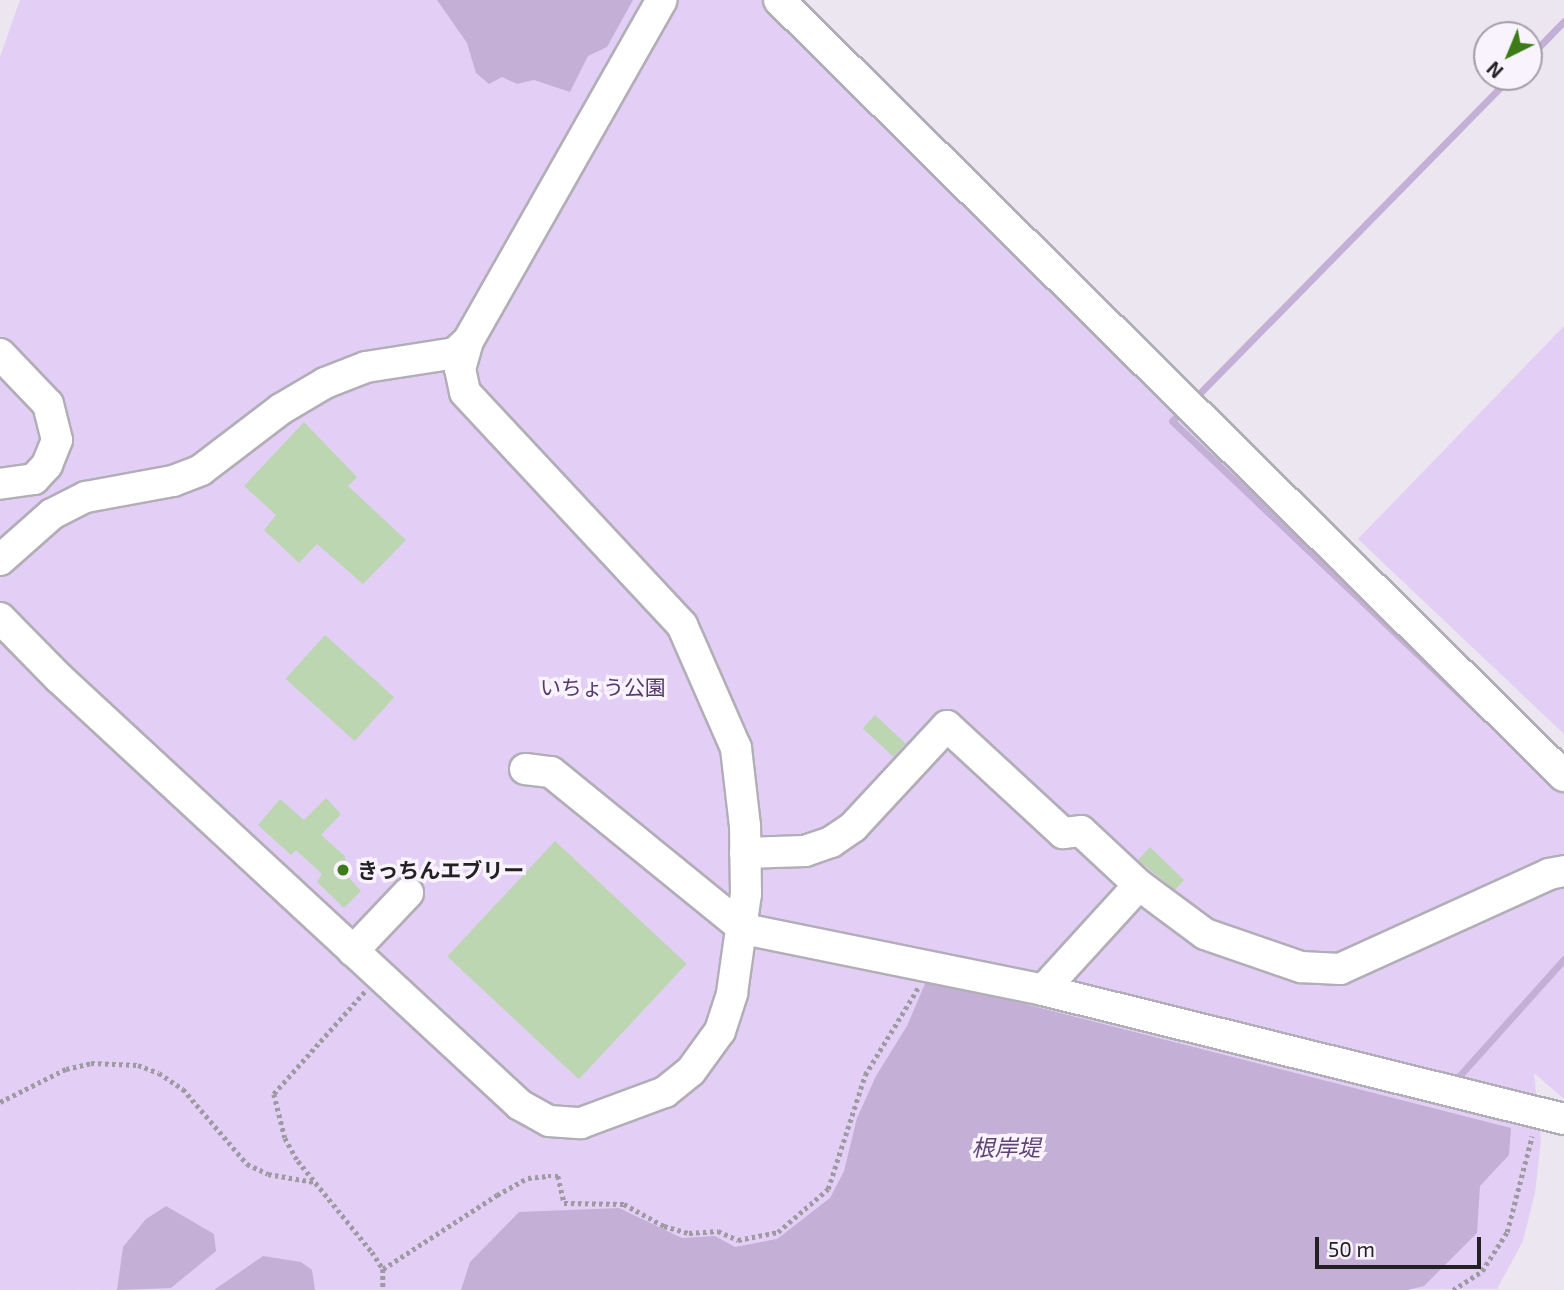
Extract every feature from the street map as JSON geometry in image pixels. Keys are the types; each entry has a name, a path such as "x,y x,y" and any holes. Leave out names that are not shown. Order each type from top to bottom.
{"street":[{"path":"0,618 520,1105 549,1121 580,1123 665,1092 691,1071 720,1031 744,929 745,853 736,748 682,625 465,392 460,369 468,341 662,0"},
{"path":"779,0 1564,776"},
{"path":"0,560 52,514 86,497 173,481 201,470 281,409 325,383 366,367 445,356 468,341"},
{"path":"0,354 48,404 57,440 47,465 34,479 0,484"},
{"path":"745,853 805,851 831,842 853,827 947,726 1063,832 1081,831 1139,885 1205,934 1280,961 1340,969 1549,873 1564,871"},
{"path":"525,769 551,772 744,929 1043,990 1550,1120"},
{"path":"1043,990 1139,885"},
{"path":"353,951 408,892"}],"path":[{"path":"380,976 285,1077 274,1094 285,1138 314,1182 383,1269 383,1290"},
{"path":"383,1269 497,1195 528,1178 548,1176 558,1177 564,1203 624,1204 664,1226 689,1233 718,1231 738,1240 778,1233 828,1189 865,1075 924,985"},
{"path":"0,1102 66,1069 91,1063 138,1065 159,1073 183,1089 247,1164 268,1174 314,1182"},
{"path":"1453,1290 1482,1271 1507,1233 1550,1120"}],"green space":[{"name":"いちょう公園","path":"20,0 769,0 1006,236 1184,421 1564,784 1564,1099 1534,1073 1541,1140 1535,1193 1523,1241 1497,1289 0,1290 0,57"},
{"path":"1564,326 1564,734 1358,539"}],"water":[{"path":"437,0 633,0 607,47 588,56 570,92 534,80 517,84 502,77 489,84 476,73 467,43"},
{"name":"根岸堤","path":"927,979 1511,1128 1509,1155 1480,1186 1477,1233 1424,1286 1408,1290 461,1290 470,1262 519,1212 619,1208 682,1238 715,1236 735,1247 777,1239 830,1198 844,1171 857,1118 876,1076 907,1026"},
{"path":"166,1206 214,1234 216,1251 171,1288 117,1290 123,1247 146,1219"},
{"path":"263,1256 301,1262 312,1270 315,1290 214,1290"}],"building":[{"path":"304,422 357,477 348,486 406,540 363,584 317,544 299,563 264,530 276,515 244,486"},
{"path":"325,635 394,697 355,741 286,679"},
{"path":"875,715 906,744 893,757 863,728"},
{"path":"326,798 341,814 321,835 345,856 345,873 361,891 344,908 317,882 322,874 296,850 291,855 258,825 280,799 304,820"},
{"path":"555,841 687,964 579,1079 447,957"},
{"path":"1150,847 1184,880 1175,890 1138,860"}],"waterway":[{"path":"1543,43 1564,21"},
{"path":"1193,400 1496,91"},
{"path":"1182,411 1172,421 1480,713"},
{"path":"1452,1084 1564,959"}],"place":[{"name":"きっちんエブリー","path":"343,870"}]}
